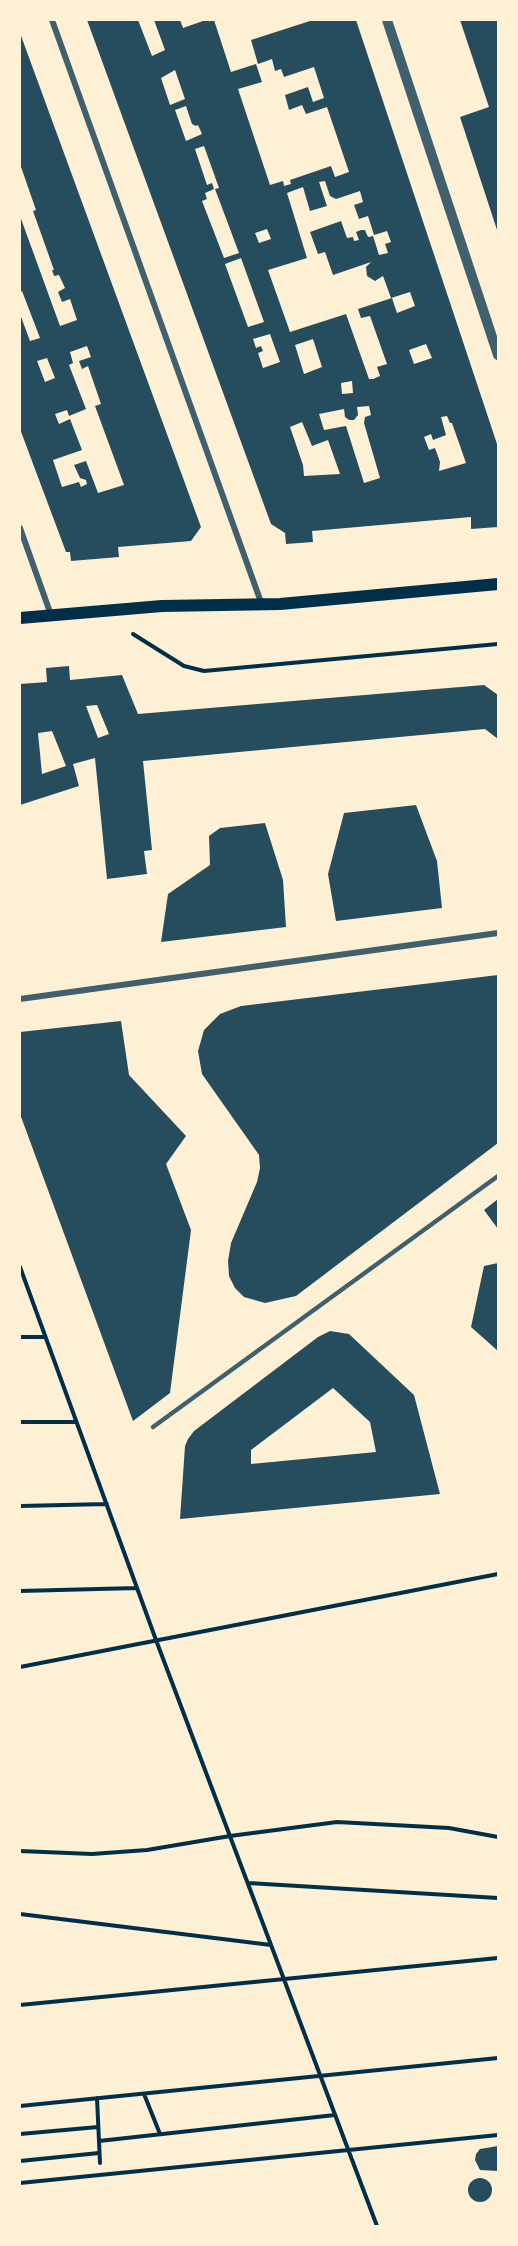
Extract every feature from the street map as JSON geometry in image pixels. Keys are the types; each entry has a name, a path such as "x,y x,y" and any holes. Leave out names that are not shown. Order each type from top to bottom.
{"main road":[{"path":"20,618 162,606 262,605 498,584"}],"street":[{"path":"52,20 262,605"},
{"path":"387,20 498,355"},
{"path":"20,528 51,615"},
{"path":"20,999 498,933"}],"lane":[{"path":"153,1427 498,1176"}],"path":[{"path":"129,632 184,666 204,671 498,644"},
{"path":"20,1268 156,1640 377,2226"},
{"path":"20,1337 45,1336"},
{"path":"20,1422 76,1422"},
{"path":"20,1506 107,1504"},
{"path":"20,1667 498,1574"},
{"path":"20,1591 137,1587"},
{"path":"20,1851 92,1854 147,1850 337,1822 449,1828 498,1837"},
{"path":"248,1883 498,1898"},
{"path":"20,1914 271,1945"},
{"path":"20,2005 498,1958"},
{"path":"20,2106 498,2058"},
{"path":"144,2094 160,2134"},
{"path":"97,2098 100,2163"},
{"path":"99,2141 335,2115"},
{"path":"20,2134 98,2127"},
{"path":"20,2183 498,2134"},
{"path":"20,2161 99,2153"}],"building":[{"path":"87,20 138,20 152,56 165,50 154,20 180,20 183,28 203,20 214,20 231,72 256,64 262,82 238,89 270,185 283,181 284,186 291,184 290,180 331,166 335,177 349,172 327,107 306,114 302,105 289,110 285,95 308,87 313,102 324,98 314,67 284,77 281,69 275,71 272,59 258,64 251,40 313,20 356,20 498,447 498,527 471,529 471,517 312,531 313,542 286,544 285,533 271,524","holes":["175,70 185,99 170,105 161,78","186,106 192,124 198,125 202,134 186,141 175,110","204,146 219,188 215,189 239,253 224,258 202,201 207,199 205,193 214,189 212,183 207,185 195,149","325,181 330,196 336,199 360,191 363,202 354,205 359,219 368,216 374,235 387,231 391,242 385,244 388,253 379,255 373,236 368,237 365,230 356,232 359,240 354,241 353,237 347,238 341,221 310,232 318,254 325,252 333,275 371,262 366,267 367,276 375,281 383,276 391,298 410,292 415,306 397,313 392,298 358,309 361,318 370,316 387,364 377,367 380,376 373,379 369,379 346,314 290,332 268,270 307,258 287,193 303,187 310,211 327,206 319,182","267,229 271,239 259,243 255,233","241,258 264,322 248,327 225,264","270,334 280,362 263,368 258,353 263,351 261,346 256,348 253,339","313,339 322,367 304,374 295,345","426,344 432,358 414,364 409,350","352,381 353,393 342,394 341,383","369,406 371,415 365,417 364,423 380,478 364,483 346,426 324,430 319,414 344,409 345,417 354,420 358,415 357,407","447,416 452,423 466,463 439,471 440,462 435,448 429,450 424,437 431,434 433,440 446,435 441,417","302,422 312,446 328,440 340,474 304,476 303,465 290,427"]},
{"path":"460,20 498,20 498,233 460,117 489,107"},
{"path":"20,33 201,527 191,541 118,547 119,557 71,561 70,552 66,552 20,429 20,314 30,341 40,338 22,291 20,292 20,216 60,326 77,320 70,299 62,302 58,292 65,288 59,275 54,276 52,270 54,270 33,211 36,210 20,164","holes":["87,346 91,357 79,361 82,369 88,366 101,404 95,406 124,485 98,493 86,461 74,465 80,478 86,480 87,484 81,487 79,482 62,487 53,460 82,450 70,419 59,424 55,414 67,410 69,416 86,409 69,365 73,363 70,352","47,358 55,378 45,382 37,361"]},
{"path":"69,666 70,680 122,675 138,714 484,685 498,695 498,739 485,729 143,761 152,850 144,851 147,874 107,879 95,758 73,764 79,786 20,805 20,684 47,682 46,668","holes":["97,705 109,734 98,738 86,706","52,731 66,766 42,774 38,733"]},
{"path":"416,805 437,861 442,908 336,921 328,874 344,813"},
{"path":"265,823 283,880 286,927 161,942 168,894 210,865 209,836 220,828"},
{"path":"498,975 498,1143 296,1296 265,1303 244,1297 235,1288 229,1276 228,1261 231,1243 257,1182 260,1168 259,1155 202,1074 198,1051 204,1030 220,1014 241,1006"},
{"path":"121,1021 129,1075 186,1136 166,1164 191,1230 170,1393 133,1421 20,1114 20,1032"},
{"path":"498,1199 498,1229 484,1210"},
{"path":"498,1263 498,1351 471,1327 484,1266"},
{"path":"330,1331 349,1334 414,1395 440,1494 180,1519 185,1446 194,1431 318,1337","holes":["333,1388 370,1422 376,1452 251,1464 251,1450"]},
{"path":"498,2146 498,2171 480,2170 475,2160 476,2154 480,2149"},
{"path":"475,2178 485,2178 492,2185 492,2195 485,2202 475,2202 468,2195 468,2185"}]}
